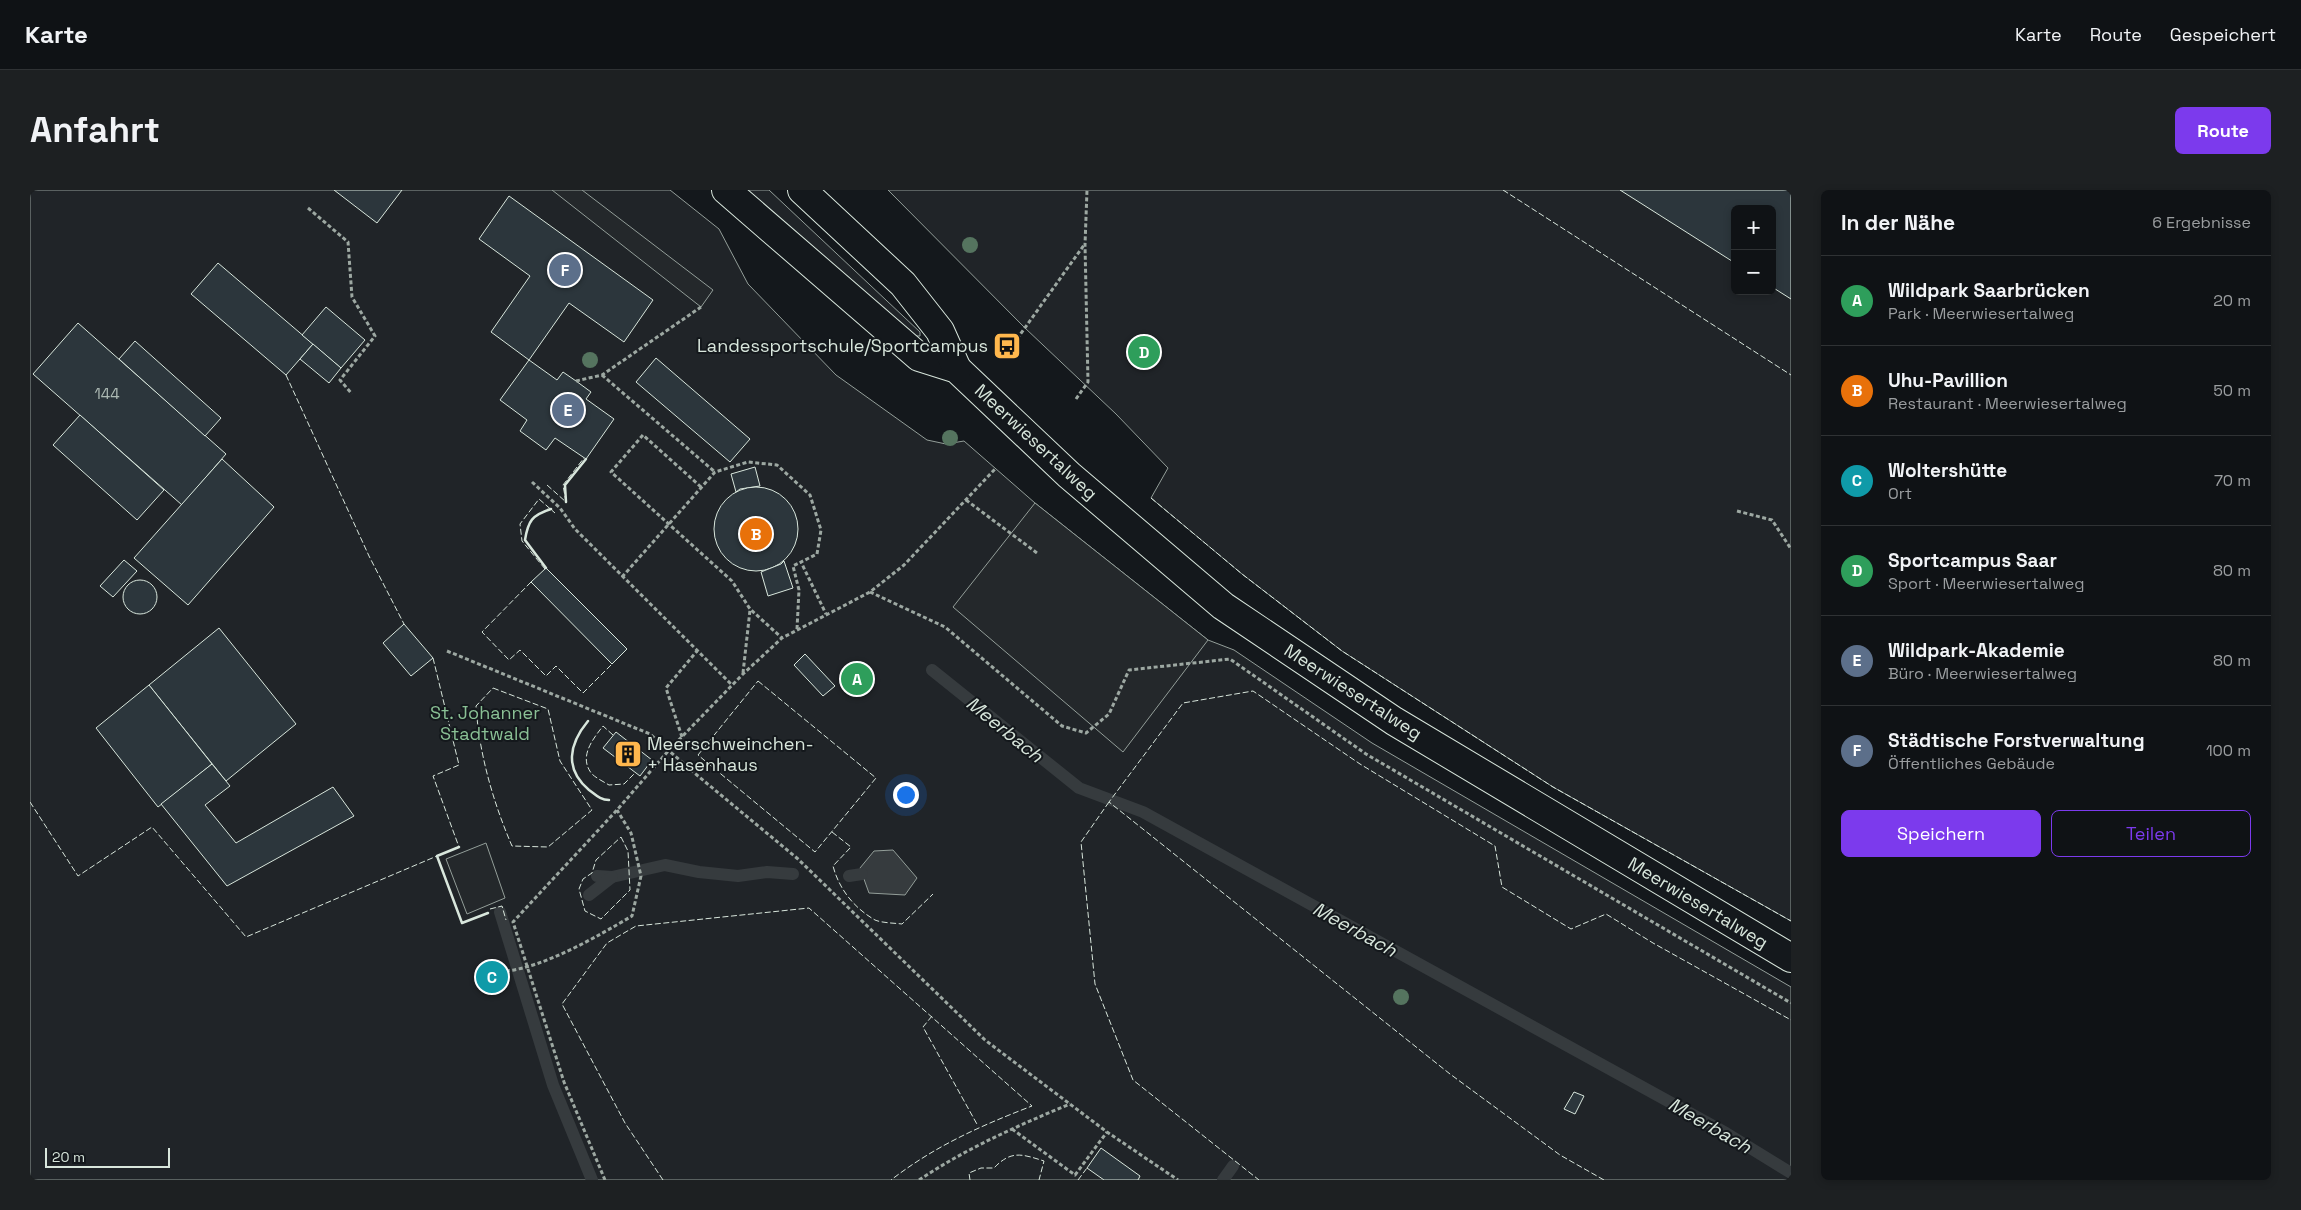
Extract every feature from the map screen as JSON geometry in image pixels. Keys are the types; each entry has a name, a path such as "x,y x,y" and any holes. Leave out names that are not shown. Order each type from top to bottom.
{"main road":[{"name":"Meerwiesertalweg","path":"726,190 919,357 956,369"},
{"name":"Meerwiesertalweg","path":"802,190 903,284 940,331 956,369 1069,475 1223,606 1394,721 1791,958"}],"path":[{"path":"1076,398 1088,382 1085,244 1087,190"},
{"path":"308,208 348,242 352,297 375,336 340,380 352,394"},
{"path":"1017,339 1085,244"},
{"path":"576,381 602,375 701,307"},
{"path":"602,375 715,472"},
{"path":"701,487 643,435 611,472 732,580 750,609 782,638"},
{"path":"622,577 715,472 748,462 776,465 810,495 821,530 817,554 793,566 799,590 797,630"},
{"path":"605,1180 564,1082 513,922 617,810 669,750 743,674 782,638 870,592 904,564 996,468"},
{"path":"532,482 560,508 575,529 622,577 732,685"},
{"path":"966,500 1038,553"},
{"path":"1737,511 1772,520 1791,549"},
{"path":"801,562 826,614"},
{"path":"870,592 945,627 1062,726 1086,733 1109,714 1129,670 1230,659 1366,754 1791,1002"},
{"path":"743,674 750,609"},
{"path":"446,651 650,734 798,859 985,1040 1107,1132 1178,1180"},
{"path":"682,737 666,688 697,651"},
{"path":"506,971 528,968 605,932 632,916 641,876 631,833 617,810"},
{"path":"919,1180 949,1160 1012,1128 1071,1104"},
{"path":"1012,1128 1075,1175 1107,1132"}],"green space":[{"name":"St. Johanner Stadtwald","path":"30,190 670,190 719,229 748,284 836,375 927,440 946,444 964,441 1035,503 1208,640 1234,650 1372,743 1791,987 1791,1180 30,1180"},
{"path":"744,190 769,190 920,332 920,336 916,336"},
{"path":"888,190 1791,190 1791,921 1553,787 1342,651 1242,574 1151,498 1168,468 1116,414 1025,328"}],"shaded area":[{"path":"552,190 582,190 713,290 701,307"},
{"path":"1035,503 1208,640 1123,752 953,607"},
{"path":"486,843 505,898 467,914 446,859"},
{"path":"893,850 917,878 905,895 869,893 860,868 874,851"}],"building":[{"path":"334,190 402,190 377,223"},
{"path":"1620,190 1791,190 1791,299 1776,290 1776,205 1731,205 1731,260"},
{"path":"509,196 653,300 624,342 569,303 529,360 491,332 530,276 479,239"},
{"path":"218,263 313,344 286,375 191,294"},
{"path":"326,307 365,340 341,368 302,335"},
{"path":"78,323 226,454 182,505 33,374"},
{"path":"135,341 221,418 205,436 119,359"},
{"path":"313,344 341,368 329,383 300,359"},
{"path":"656,358 750,439 730,462 636,382"},
{"path":"529,360 557,380 563,372 576,381 591,392 586,399 614,419 586,459 555,438 546,450 520,431 527,420 500,400"},
{"path":"80,415 164,490 137,520 53,445"},
{"path":"222,459 274,507 188,605 134,558"},
{"path":"755,467 760,486 740,489 736,492 731,474"},
{"path":"756,487 772,490 786,499 795,513 798,529 795,545 786,559 772,568 756,571 740,568 726,559 717,545 714,529 717,513 726,499 740,490"},
{"path":"124,560 137,571 113,597 100,586"},
{"path":"784,561 793,588 768,596 761,572"},
{"path":"546,568 627,649 612,664 531,582"},
{"path":"140,580 147,581 152,585 156,590 156,604 152,609 147,613 140,614 133,613 128,609 124,604 123,597 124,590 128,585 133,581"},
{"path":"404,624 433,658 411,676 383,643"},
{"path":"219,628 296,724 226,781 149,685"},
{"path":"805,654 835,686 823,696 794,665"},
{"path":"149,685 212,764 158,807 96,728"},
{"name":"Meerschweinchen- + Hasenhaus","path":"616,732 652,760 640,776 603,748"},
{"path":"212,764 230,786 205,805 236,843 333,787 354,816 227,886 161,804"},
{"path":"492,962 503,966 507,977 503,988 492,992 481,988 477,977 481,966"},
{"path":"1574,1092 1584,1096 1575,1114 1564,1109"},
{"path":"1101,1148 1140,1176 1138,1180 1104,1180 1087,1168"}],"waterway":[{"name":"Meerbach","path":"932,670 1079,788 1143,812 1726,1133 1791,1173"},
{"path":"597,876 612,877 665,865 699,872 738,876 767,872 793,874"},
{"path":"849,876 862,874"},
{"path":"589,895 612,877"},
{"path":"500,912 553,1085 592,1180"},
{"path":"1223,1180 1233,1166"}],"fence":[{"path":"1503,190 1791,375"},
{"path":"286,375 369,556 404,624"},
{"path":"547,485 566,502 563,485 584,458"},
{"path":"1151,498 1242,574 1342,651 1553,787 1791,921"},
{"path":"545,569 522,541 520,524 539,499 555,513"},
{"path":"531,582 482,632 509,660 520,650 546,676 556,666 583,693 612,664"},
{"path":"433,658 459,765 433,776 459,847"},
{"path":"758,681 876,778 815,852 698,755 758,681"},
{"path":"493,688 548,709 560,761 592,810 548,847 512,846 499,812 480,742 476,706 493,688"},
{"path":"1604,1180 1560,1155 1450,1074 1109,802 1183,703 1253,691 1360,764 1495,846 1502,887 1571,929 1606,914 1653,943 1791,1020"},
{"path":"613,735 603,726 588,748 586,761 588,768 592,774 609,785 624,784 635,773"},
{"path":"30,802 78,876 152,827 246,937 437,856"},
{"path":"1109,802 1081,842 1095,984 1133,1080 1259,1180"},
{"path":"832,832 851,847 833,866 839,882 854,904 875,920 902,924 933,894"},
{"path":"621,837 628,851 630,890 601,919 585,911 579,889 583,879 592,873 596,860 621,837"},
{"path":"490,909 502,906 506,920"},
{"path":"663,1180 625,1123 562,1004 607,943 636,926 809,908 1032,1106 994,1121 941,1147 891,1180"},
{"path":"932,1016 923,1027 978,1126"},
{"path":"970,1180 969,1173 981,1168 994,1168 1006,1158 1017,1155 1044,1161 1039,1180"},
{"path":"1078,1180 1087,1168"}],"wall":[{"path":"566,502 565,485 586,459"},
{"path":"546,568 525,540 530,523 535,516 551,509"},
{"path":"588,721 573,747 573,765 581,782 589,790 601,798 609,800"},
{"path":"459,847 437,856 462,923 488,913"}],"place":[{"name":"Städtische Forstverwaltung","path":"565,270"},
{"name":"Landessportschule/Sportcampus","path":"1007,346"},
{"name":"Sportcampus Saar","path":"1144,352"},
{"name":"Wildpark-Akademie","path":"568,410"},
{"name":"Uhu-Pavillion","path":"756,534"},
{"name":"Wildpark Saarbrücken","path":"857,679"},
{"name":"Meerschweinchen- + Hasenhaus","path":"628,754"},
{"name":"Woltershütte","path":"492,977"}]}
